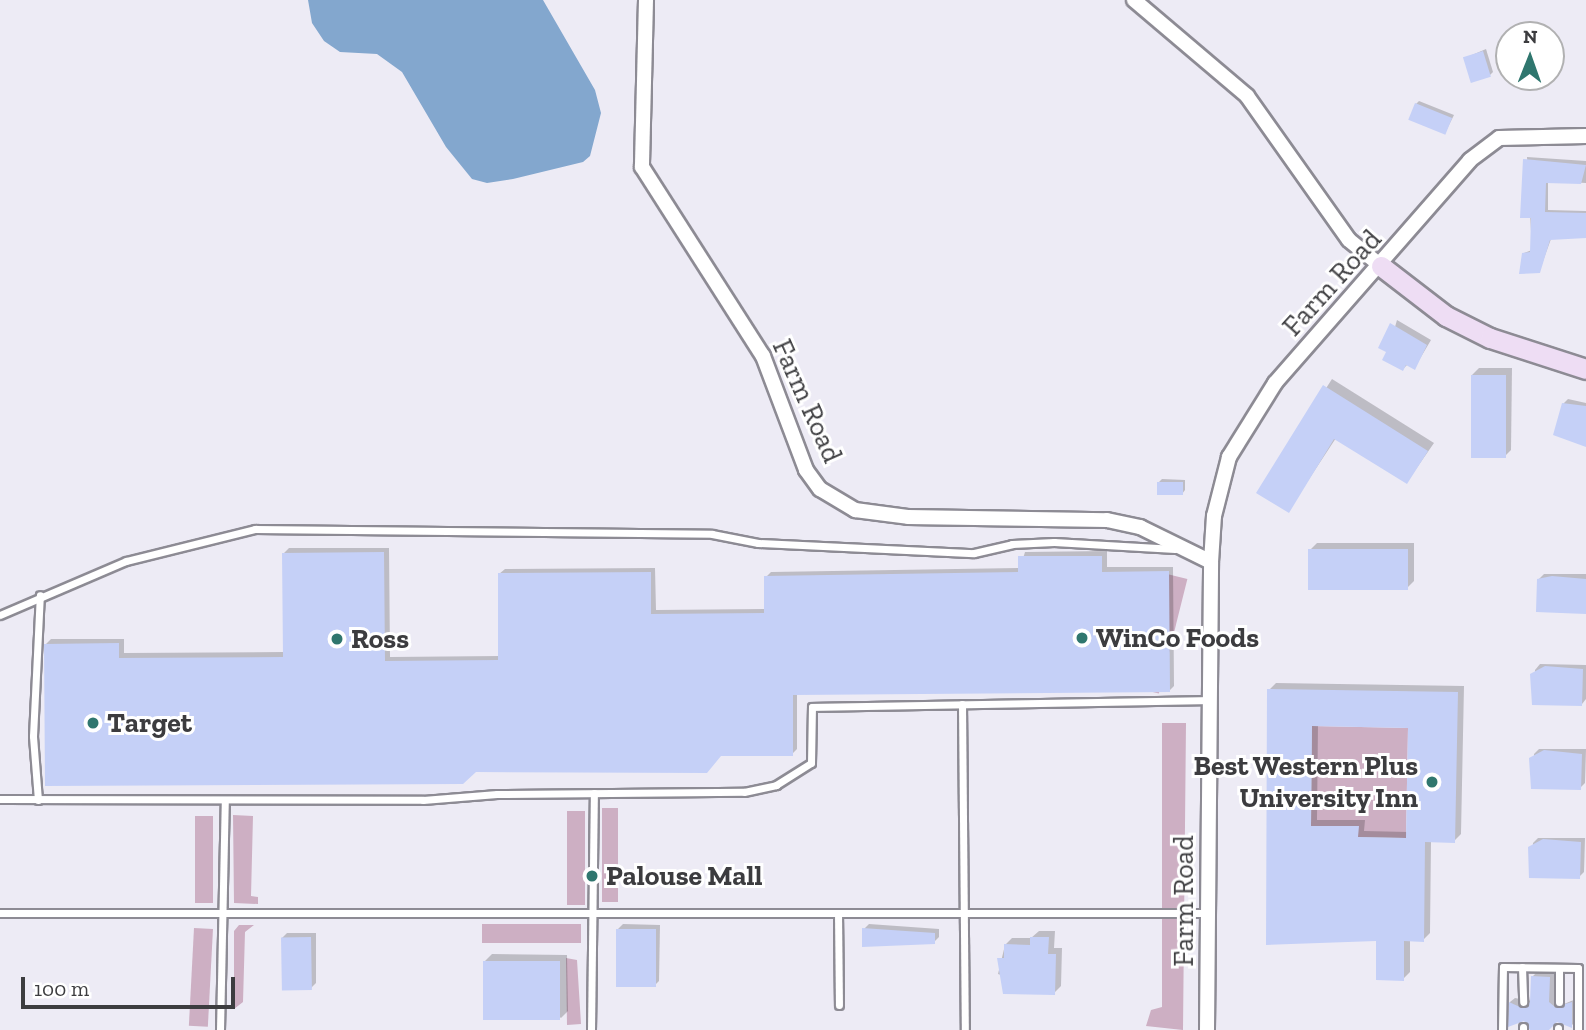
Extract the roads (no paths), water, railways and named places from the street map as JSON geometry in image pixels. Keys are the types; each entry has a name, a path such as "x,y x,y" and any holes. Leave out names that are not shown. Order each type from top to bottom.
{"street":[{"name":"Farm Road","path":"646,0 642,166 763,356 796,446 820,489 855,510 908,517 1107,520 1140,527 1179,549 1211,562"},
{"path":"1134,0 1247,96 1349,240 1446,316 1490,338 1586,369"},
{"name":"Farm Road","path":"1207,1030 1211,562 1219,486 1244,427 1275,383 1381,266 1471,160 1499,138 1586,136"}],"lane":[{"path":"0,615 40,595 126,561 255,529 712,534 758,543 974,554 1012,544 1054,542 1179,549"},
{"path":"38,800 33,736 40,595"},
{"path":"0,799 423,800 594,793 744,792 776,785 811,763 812,707 1210,700"},
{"path":"962,705 964,1030"},
{"path":"591,1030 594,793"},
{"path":"220,1030 225,800"},
{"path":"0,913 1208,913"},
{"path":"838,913 839,1005"},
{"path":"1502,1030 1503,967 1522,967 1578,968 1578,1030"},
{"path":"1522,967 1523,1002"},
{"path":"1559,968 1559,1002"}],"water":[{"path":"308,0 543,0 595,90 601,113 590,156 583,162 513,179 487,183 472,179 446,147 402,72 377,54 340,52 324,41 312,23"}],"place":[{"name":"WinCo Foods","path":"1082,638"},
{"name":"Ross","path":"337,639"},
{"name":"Target","path":"93,723"},
{"name":"Best Western Plus University Inn","path":"1432,782"},
{"name":"Palouse Mall","path":"592,876"}]}
